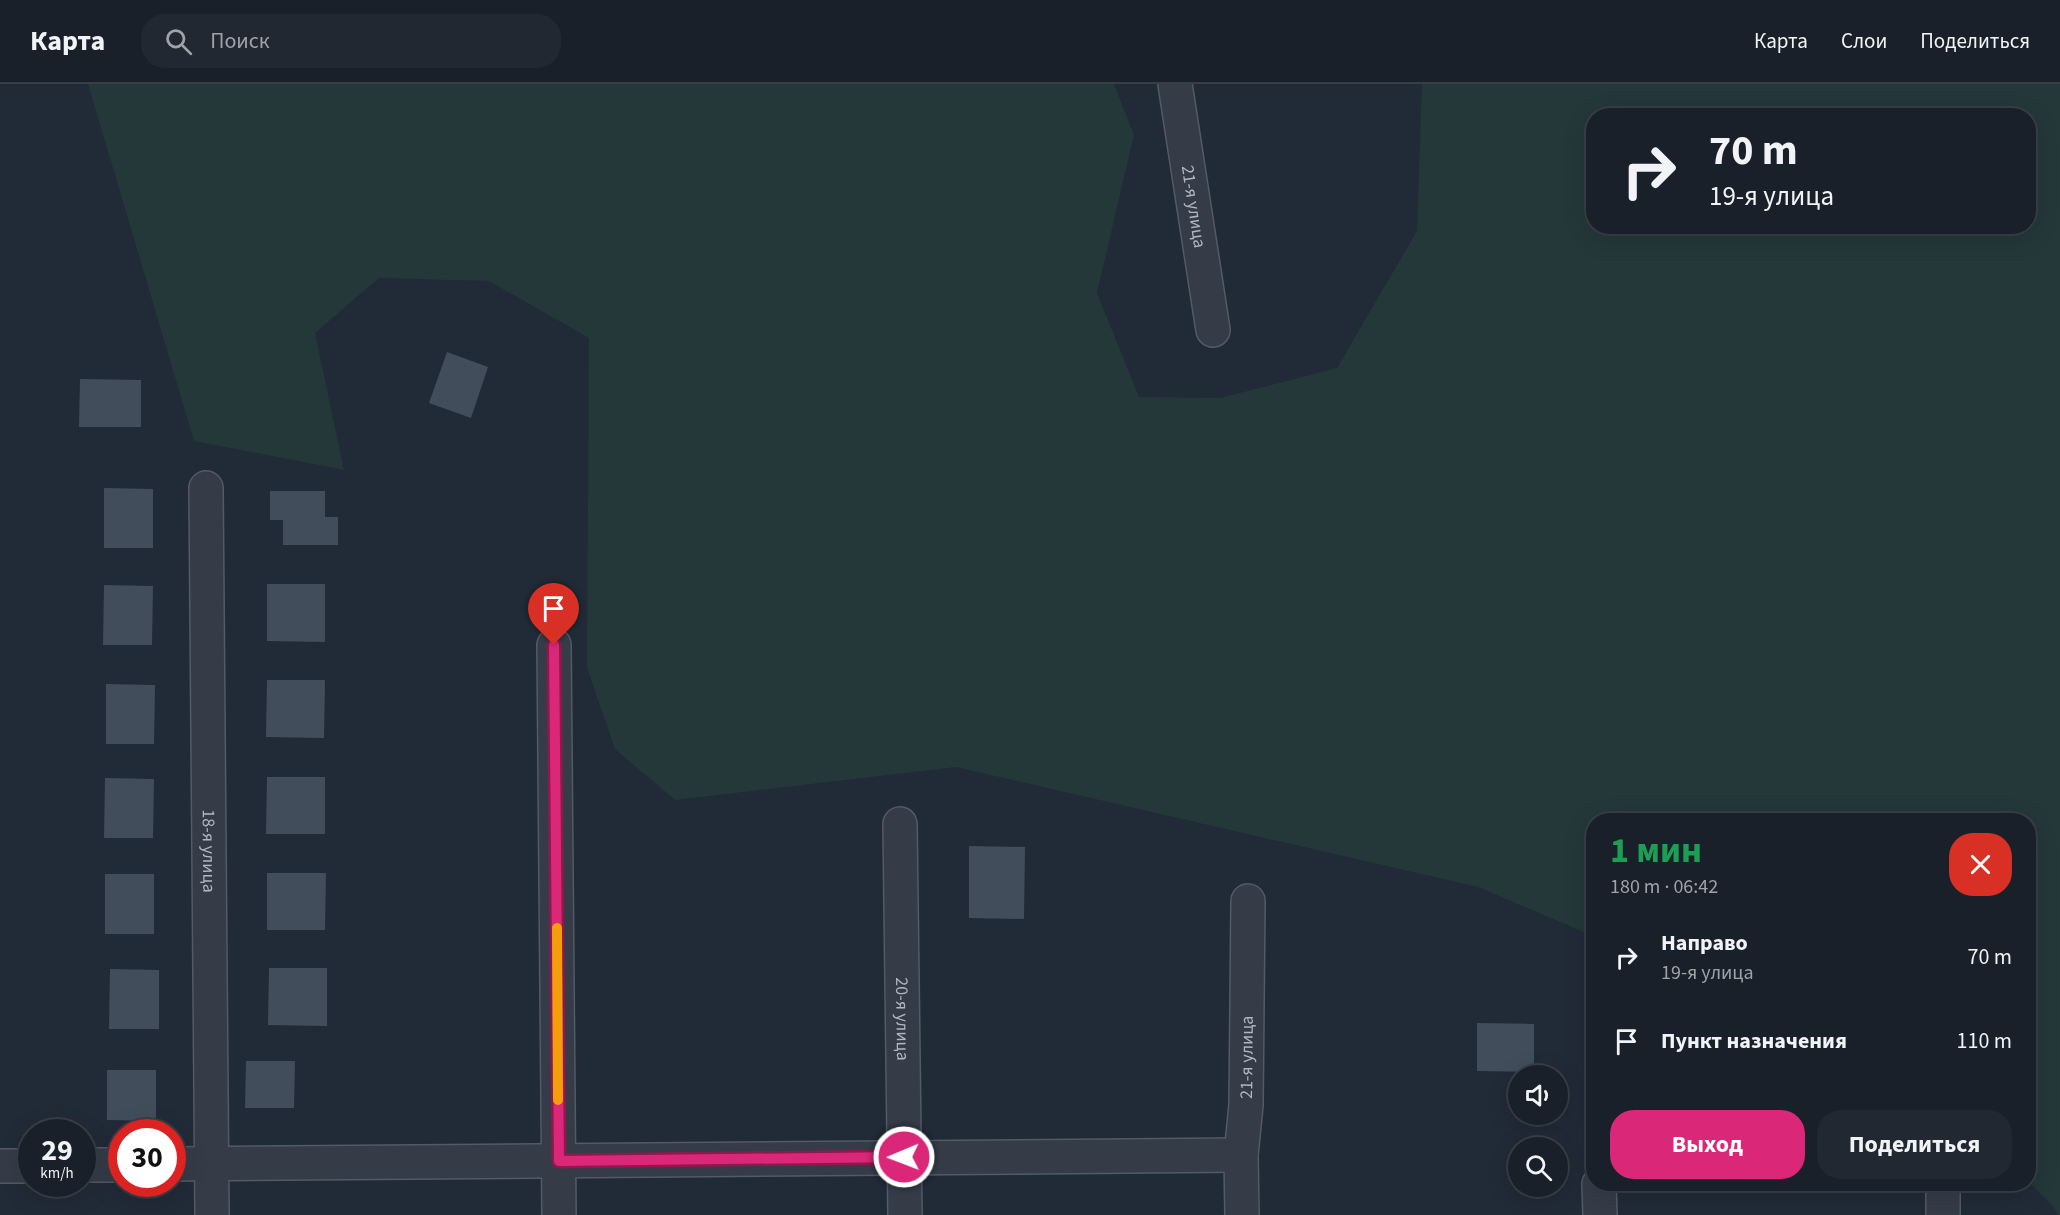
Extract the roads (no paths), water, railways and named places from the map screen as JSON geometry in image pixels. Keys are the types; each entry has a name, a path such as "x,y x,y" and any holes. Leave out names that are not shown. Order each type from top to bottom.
{"street":[{"name":"21-я улица","path":"1175,84 1213,330"},
{"name":"18-я улица","path":"206,488 212,1215"},
{"path":"554,645 559,1215"},
{"name":"20-я улица","path":"900,824 904,1215"},
{"name":"21-я улица","path":"1242,1215 1241,1155 1246,1105 1248,902"},
{"path":"186,1164 1241,1155"},
{"path":"0,1166 18,1166"},
{"path":"1599,1191 1599,1215"},
{"path":"1943,1191 1943,1215"}]}
